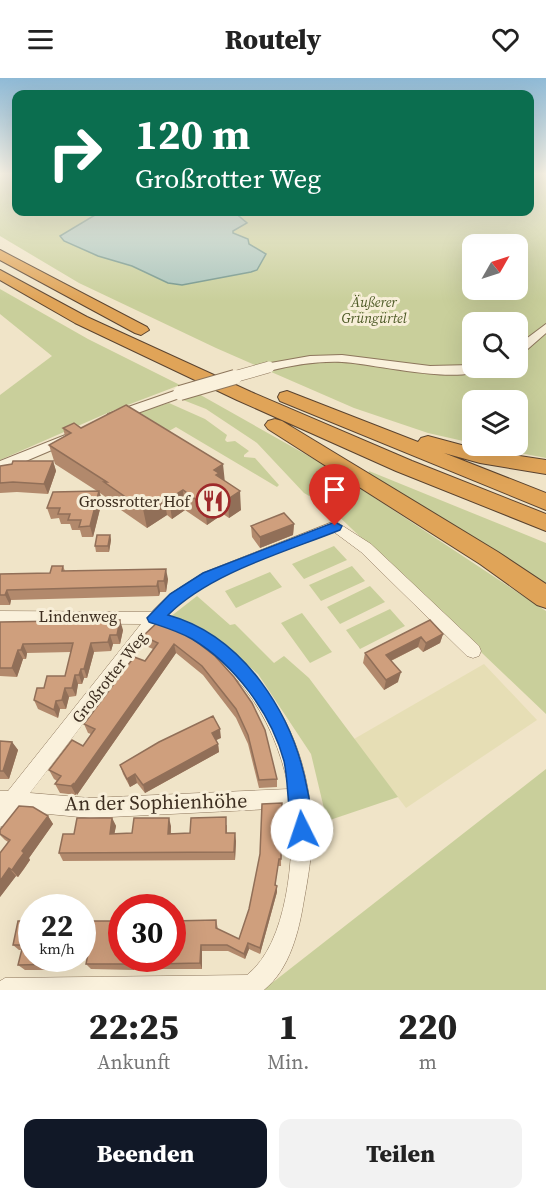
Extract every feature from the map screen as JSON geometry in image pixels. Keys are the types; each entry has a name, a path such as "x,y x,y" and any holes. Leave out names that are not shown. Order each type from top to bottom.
{"highway":[{"path":"0,254 128,324 312,409 546,502"},
{"path":"0,274 81,321 117,345 260,416 379,468 546,536"},
{"path":"81,321 318,429 546,523"},
{"path":"312,409 480,456 546,467"},
{"path":"260,416 489,558 546,598"}],"street":[{"path":"528,342 546,327"},
{"path":"98,424 129,410 180,393 288,362 327,358 351,359 409,368 462,369"},
{"path":"0,467 78,433"},
{"name":"Großrotter Weg","path":"0,817 6,801 155,618 175,598 208,577 335,526 366,548 473,651"},
{"name":"Lindenweg","path":"0,617 155,618 177,624 199,636 222,653 245,675 263,698 280,728 293,760 300,798 302,830 292,913 280,950 261,980 251,986 5,990"},
{"name":"An der Sophienhöhe","path":"6,801 90,808 300,798"}],"shaded area":[{"path":"484,664 537,720 406,808 354,739"}],"green space":[{"name":"Äußerer Grüngürtel","path":"0,216 546,216 546,458 528,455 528,390 462,390 462,441 428,433 354,408 216,348 79,283 0,236"},
{"path":"0,289 88,339 180,385 112,411 0,460 0,395 52,356 0,314"},
{"path":"197,393 328,467 546,611 546,714 330,508 304,493 257,443 206,409 178,398"},
{"path":"169,403 205,419 227,435 225,440 227,442 235,441 249,451 244,457 255,458 279,485 277,487 176,427 169,431 139,412"},
{"path":"369,471 546,543 546,588 368,474"},
{"path":"334,546 347,560 304,579 292,564"},
{"path":"352,566 365,581 321,601 309,585"},
{"path":"270,572 282,587 236,608 225,591"},
{"path":"370,586 385,602 340,624 327,607"},
{"path":"197,596 230,625 235,624 274,663 284,656 309,678 398,797 327,821 311,754 258,674 208,632 170,617"},
{"path":"390,609 405,626 360,649 346,630"},
{"path":"302,613 332,652 310,663 281,623"},
{"path":"546,769 546,990 263,990"}],"water":[{"path":"93,216 239,216 247,223 233,233 248,239 249,244 266,254 257,270 182,285 168,283 132,266 98,256 64,241 60,236"}],"building":[{"path":"126,405 223,464 214,470 219,473 216,475 240,491 228,499 221,495 205,506 183,490 169,499 164,496 143,509 104,482 107,482 49,445 71,433 63,428 74,423 81,428"},
{"path":"13,461 53,461 44,484 0,483 0,466 12,464"},
{"path":"99,491 90,526 79,527 81,520 68,520 70,514 58,514 60,508 47,508 53,492"},
{"path":"284,513 294,524 260,537 251,526"},
{"path":"97,535 110,535 108,546 95,546"},
{"path":"52,566 63,566 62,571 166,569 164,581 158,581 157,586 7,590 5,595 0,595 0,574 50,573"},
{"path":"120,620 117,635 110,635 108,642 91,643 84,669 81,669 79,675 75,675 72,688 65,688 62,700 56,701 54,710 34,700 37,688 44,688 47,676 65,676 73,643 23,644 21,650 18,650 12,668 0,668 0,622"},
{"path":"430,620 443,634 426,643 421,637 386,655 401,672 386,680 365,653"},
{"path":"159,621 185,633 215,656 234,677 252,703 265,730 277,779 259,780 248,735 236,709 202,666 174,644 73,786 73,784 71,786 55,784 61,776 49,770 72,740 83,746 95,729 84,724 134,657 145,661 158,643 143,636"},
{"path":"213,716 220,729 212,733 218,744 143,785 135,774 127,779 120,765 159,742"},
{"path":"0,741 12,742 3,771 0,771"},
{"path":"282,803 281,859 279,859 275,885 277,886 260,948 248,943 244,954 227,945 201,945 200,963 186,963 186,921 216,920 216,928 239,939 249,909 260,854 262,804"},
{"path":"19,806 33,807 48,816 22,851 24,853 12,870 9,868 0,881 0,853 10,840 0,834 0,830"},
{"path":"226,817 226,833 235,833 234,852 59,853 63,834 74,834 77,818 112,818 110,834 132,833 134,818 169,818 168,834 190,833 191,818"},
{"path":"18,921 18,945 13,945"},
{"path":"96,921 108,921 108,964 96,964"}],"place":[{"name":"Grossrotter Hof","path":"213,501"}],"route":[{"path":"302,830 300,798 293,760 280,728 263,698 245,675 222,653 199,636 177,624 155,618 175,598 208,577 335,526"}]}
